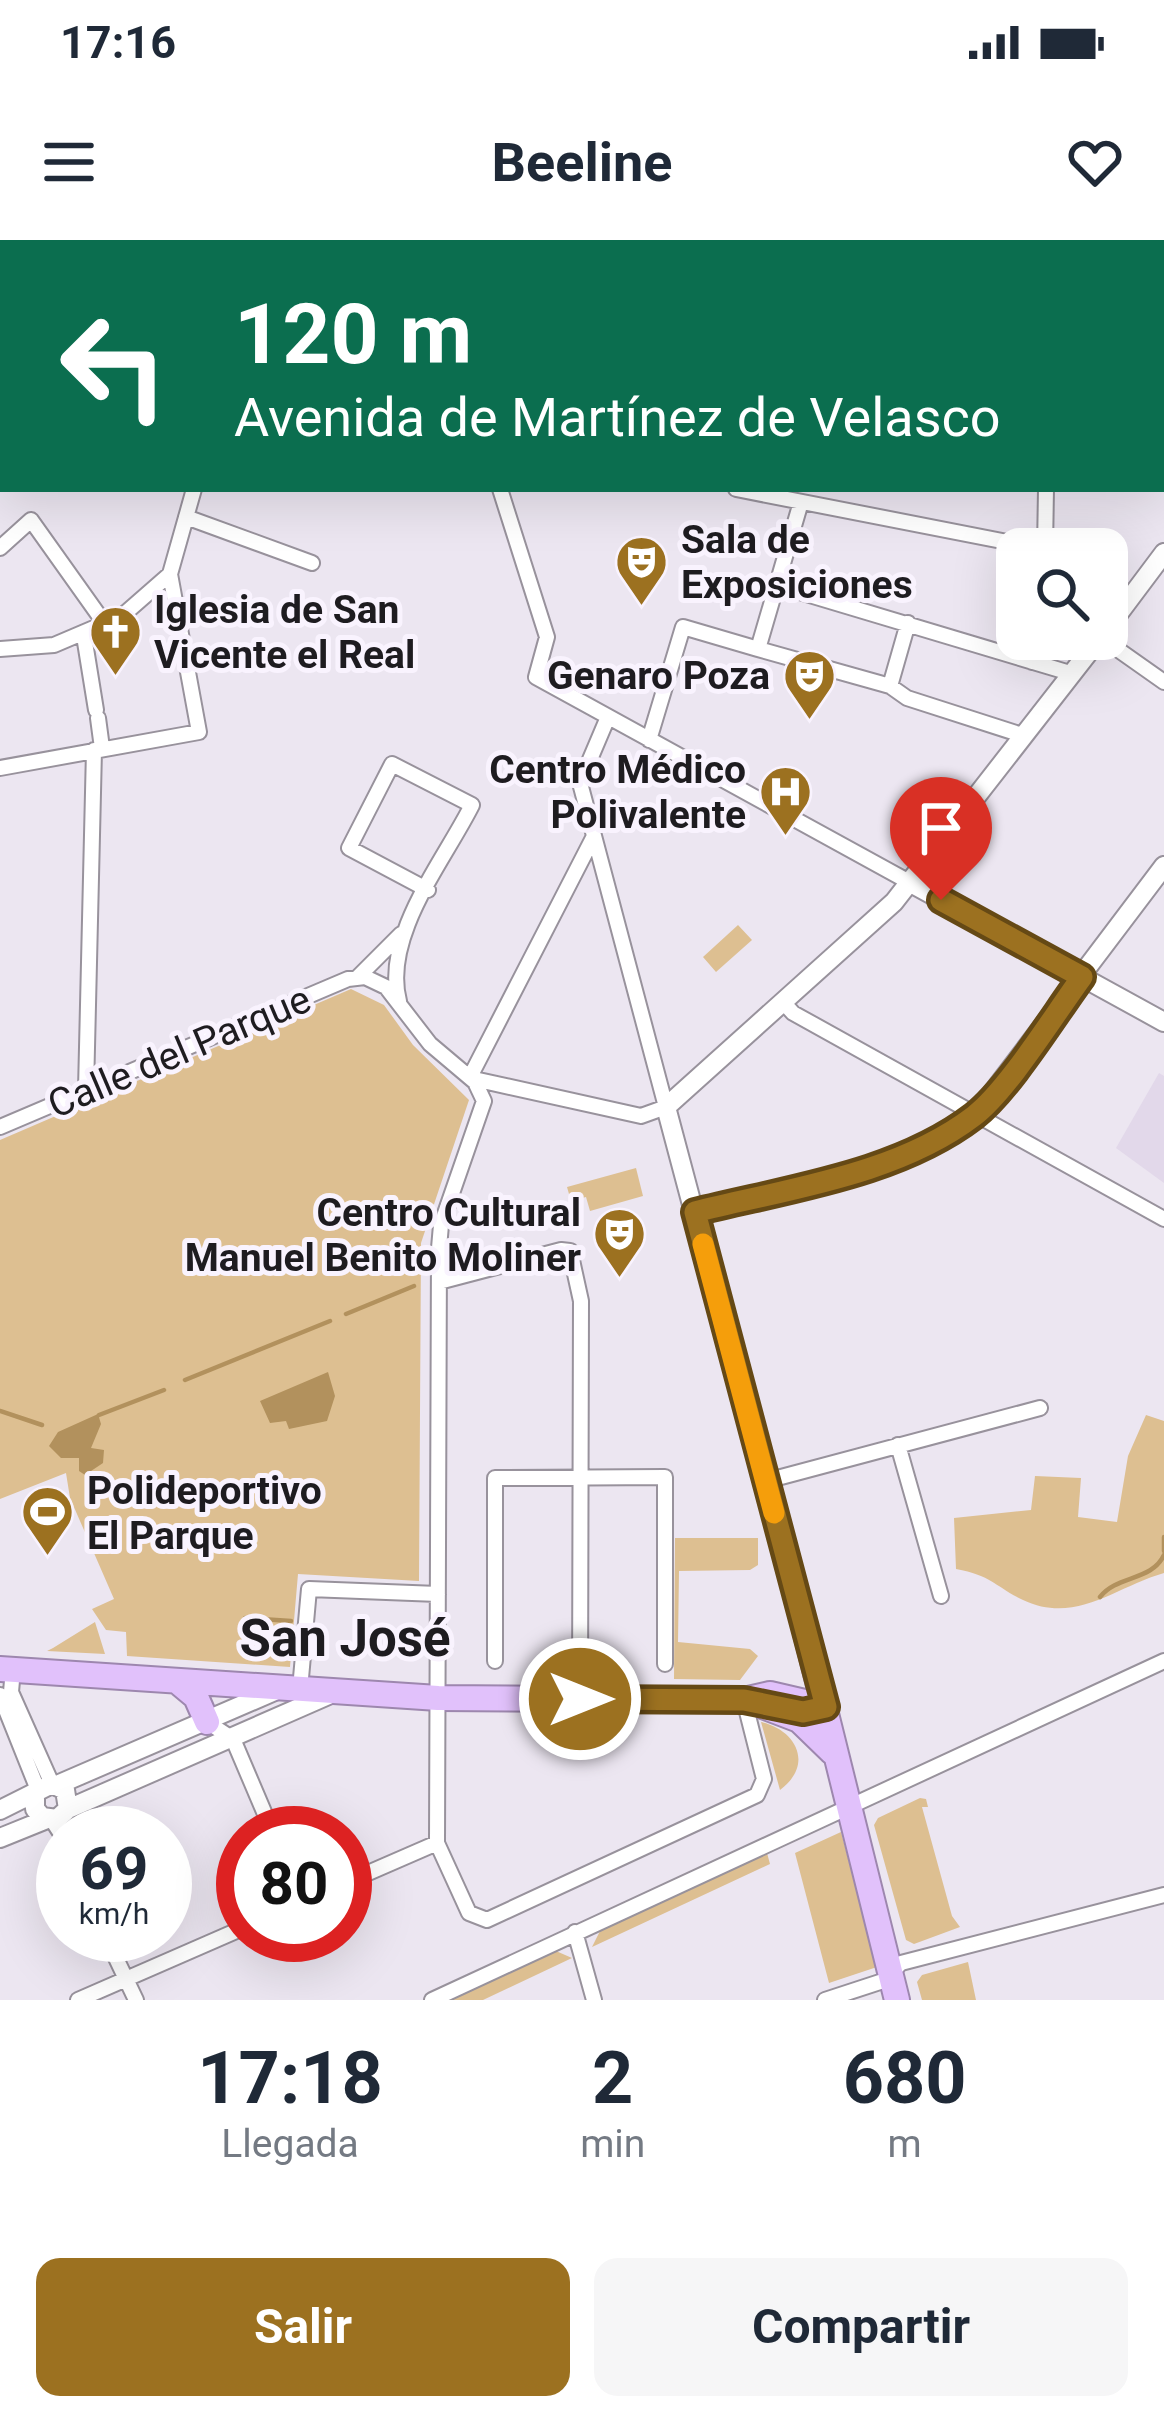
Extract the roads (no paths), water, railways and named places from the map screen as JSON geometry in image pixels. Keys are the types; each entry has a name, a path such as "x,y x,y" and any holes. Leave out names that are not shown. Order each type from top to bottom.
{"highway":[{"path":"806,1633 895,1969 897,2000"},
{"path":"772,1701 796,1678 806,1633"},
{"path":"7,1669 438,1698 824,1700"},
{"path":"178,1682 196,1697 207,1722"},
{"path":"824,1700 832,1752 852,1805"},
{"path":"772,1701 809,1727 832,1752"},
{"path":"895,1969 910,2000"}],"main road":[{"path":"1128,601 1164,553"},
{"path":"806,1633 666,1107 911,884 1082,660"},
{"path":"695,1212 891,1161 975,1115 1164,866"},
{"path":"911,884 1164,1022"},
{"path":"0,1810 291,1688"},
{"path":"94,1806 336,1691"},
{"path":"46,1788 68,1794 65,1806"},
{"path":"37,1806 46,1788"},
{"path":"0,1838 36,1829"}],"street":[{"path":"0,768 199,732 171,570 193,492"},
{"path":"501,492 548,637 536,677 911,884"},
{"path":"751,492 996,540"},
{"path":"1045,528 1046,492"},
{"path":"758,649 801,502"},
{"path":"186,517 312,563"},
{"path":"0,548 31,520 105,624"},
{"path":"0,649 54,645 84,636 171,570"},
{"path":"776,585 1070,673"},
{"path":"890,686 908,623"},
{"path":"649,740 683,627 890,686 907,698 1022,735"},
{"path":"84,636 98,749 86,1090"},
{"path":"1128,657 1164,682"},
{"path":"470,1077 641,1116 666,1107 580,775 608,717"},
{"name":"Calle del Parque","path":"401,1006 395,972 410,923 428,890 472,806 392,764 349,848 428,890"},
{"path":"470,1077 593,838"},
{"name":"Calle del Parque","path":"0,1127 358,977 410,923"},
{"name":"Calle del Parque","path":"358,977 377,981 401,1006"},
{"path":"783,1001 793,1013 1164,1219"},
{"path":"401,1006 430,1044 480,1087 483,1108 441,1225 440,1282 437,1843 470,1913 487,1920 760,1791 764,1779 744,1700"},
{"path":"483,1108 511,1090"},
{"path":"440,1282 570,1251 581,1301 580,1699"},
{"path":"766,1481 1040,1408"},
{"path":"898,1445 941,1595"},
{"path":"495,1661 495,1478 664,1477 665,1664"},
{"path":"291,1688 309,1589 438,1594"},
{"path":"432,2000 1164,1661"},
{"path":"7,1669 46,1788"},
{"path":"0,1695 46,1788"},
{"path":"207,1722 232,1739 261,1806"},
{"path":"372,1871 437,1843"},
{"path":"825,2000 883,1981 895,1969 1164,1894"},
{"path":"575,1932 594,2000"},
{"path":"77,2000 216,1940"},
{"path":"120,1962 136,2000"}],"waterway":[{"path":"346,1314 414,1286"},
{"path":"185,1380 330,1321"},
{"path":"99,1415 164,1390"},
{"path":"0,1411 42,1425"},
{"path":"1164,1537 1164,1551"},
{"path":"1100,1597 1151,1569 1164,1555"},
{"path":"245,1618 291,1621"}],"place":[{"name":"Sala de Exposiciones","path":"642,607"},
{"name":"Iglesia de San Vicente el Real","path":"115,677"},
{"name":"Genaro Poza","path":"809,721"},
{"name":"Centro Médico Polivalente","path":"785,837"},
{"name":"Centro Cultural Manuel Benito Moliner","path":"620,1280"},
{"name":"Polideportivo El Parque","path":"48,1558"}],"district":[{"name":"San José","path":"345,1638"}]}
